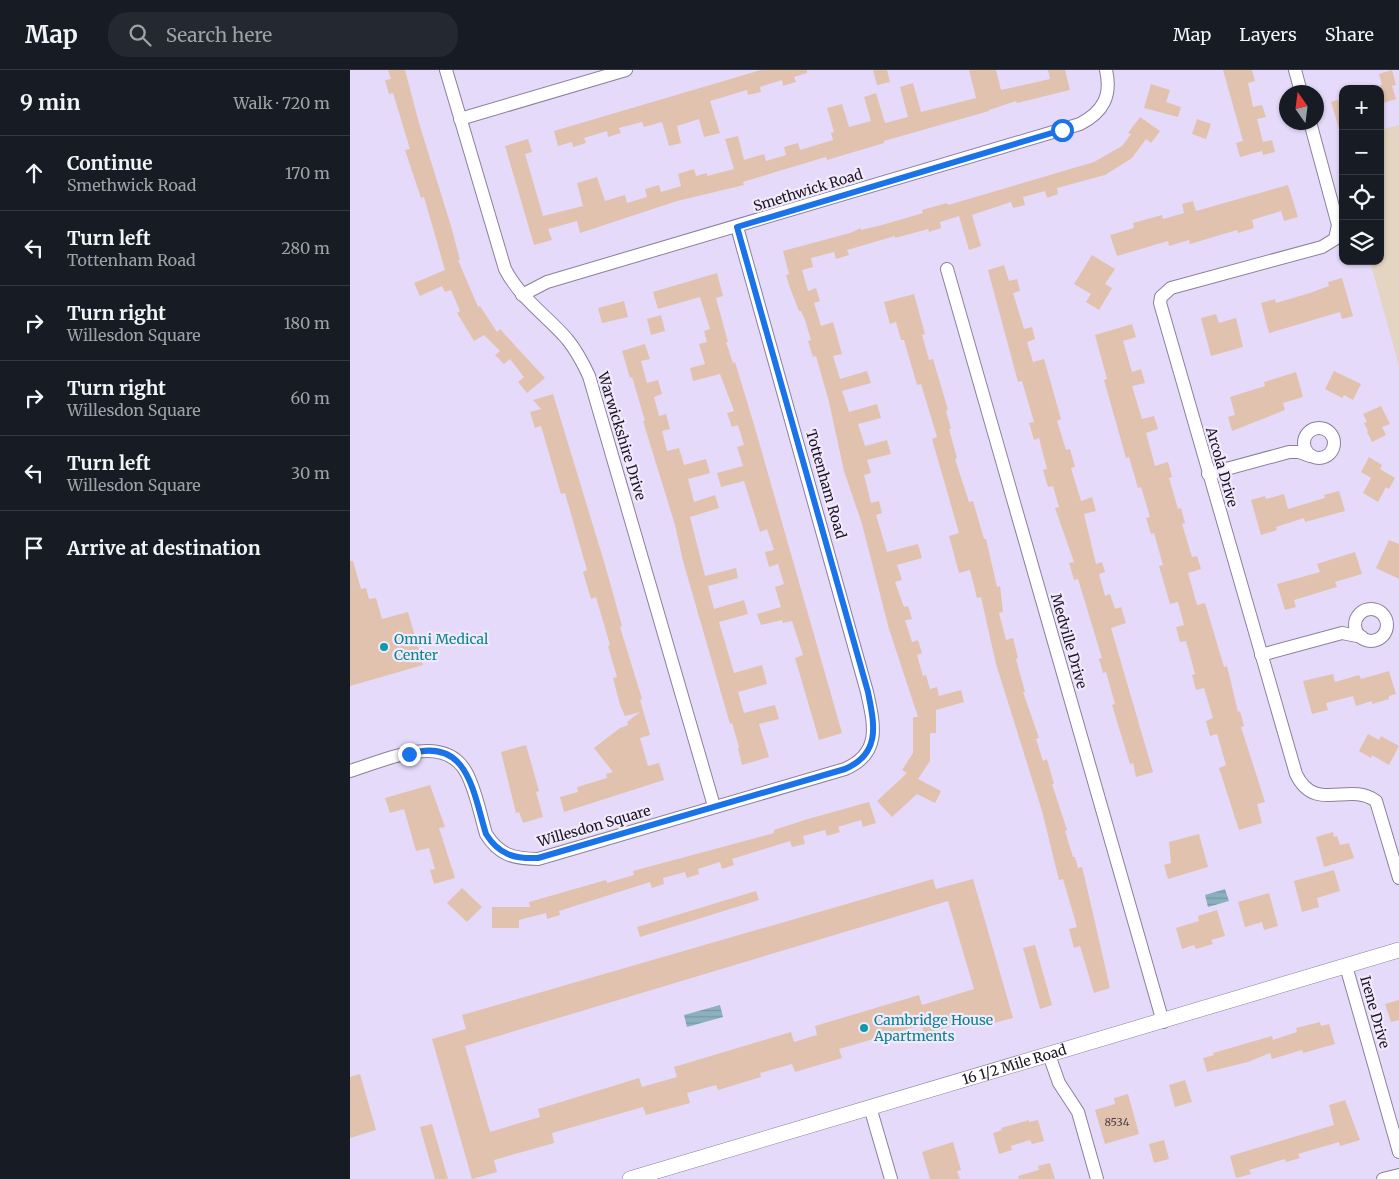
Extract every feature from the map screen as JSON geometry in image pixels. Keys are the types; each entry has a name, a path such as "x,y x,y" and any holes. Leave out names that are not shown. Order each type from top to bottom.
{"street":[{"name":"Warwickshire Drive","path":"446,70 505,269 522,296 566,338 581,358 589,376 714,806"},
{"path":"460,119 626,70"},
{"name":"Smethwick Road","path":"522,296 547,282 1080,124 1101,109 1109,90 1106,70"},
{"path":"1295,70 1299,85"},
{"name":"Arcola Drive","path":"1312,130 1338,225 1335,239 1322,247 1171,288 1161,297 1161,310 1289,755 1301,785 1321,796 1361,794 1376,802 1399,878"},
{"name":"Tottenham Road","path":"737,227 865,682 874,729 868,752"},
{"name":"Medville Drive","path":"947,269 1163,1022"},
{"path":"1208,474 1289,452 1299,452 1315,458 1325,458 1333,450 1334,440 1330,432 1321,428 1311,430 1289,452"},
{"path":"1305,438 1304,448 1310,456"},
{"path":"1261,655 1342,633 1371,640 1381,637 1387,628 1386,618 1378,610 1372,609 1362,612 1342,633"},
{"path":"1356,619 1356,629 1362,638"},
{"name":"Willesdon Square","path":"350,770 418,751 432,750 450,755 458,761 468,777 486,834 491,842 506,855 520,859 538,858 845,769 861,760 868,752"},
{"name":"16 1/2 Mile Road","path":"630,1179 1163,1022 1399,950"},
{"name":"Irene Drive","path":"1346,966 1399,1152"},
{"path":"1049,1055 1059,1083 1078,1112 1097,1179"},
{"path":"870,1107 891,1179"},
{"path":"1383,1179 1399,1174"}],"shaded area":[{"path":"1399,125 1399,366 1371,265 1384,265 1384,129"}],"water":[{"path":"1225,889 1229,901 1208,907 1205,895"},
{"path":"720,1005 723,1017 687,1027 684,1015"}],"building":[{"path":"388,70 405,70 419,123 451,226 460,260 458,260 478,307 480,306 497,332 500,329 545,378 527,393 518,382 524,377 510,359 504,364 495,355 500,351 484,335 474,341 457,313 460,311 451,290 445,292 442,286 420,296 414,283 445,270 424,197 421,198 405,150 410,149 393,93 389,94 385,80 391,79"},
{"path":"761,70 807,70 807,73 794,77 796,82 783,86 782,80 760,87 761,92 748,95 747,90 710,101 720,133 704,137 699,119 677,126 681,143 669,146 662,122 644,127 642,122 619,128 621,133 608,137 607,131 584,138 586,143 573,147 572,142 558,146 554,131"},
{"path":"873,70 887,70 890,82 877,85"},
{"path":"969,70 996,70 1001,90 1050,79 1048,70 1065,70 1070,90 1017,103 1016,101 989,111 884,141 884,143 827,160 826,157 743,182 744,185 677,201 580,233 577,221 548,229 552,240 534,245 505,146 528,139 532,152 525,154 543,216 583,206 577,183 597,177 605,201 625,195 627,203 647,197 645,189 659,185 661,192 681,186 678,174 694,169 696,176 707,173 707,176 734,169 725,139 738,136 744,160 764,154 766,161 786,155 784,147 798,143 800,150 833,140 831,133 834,132 827,108 842,104 849,127 871,121 864,97 876,93 885,123 908,117 900,87 913,83 921,112 976,98"},
{"path":"1223,70 1252,70 1255,81 1248,83 1253,107 1262,105 1266,117 1257,119 1263,142 1272,140 1275,152 1263,155 1262,151 1240,157 1236,143 1243,141"},
{"path":"1392,70 1396,85 1392,86 1396,99 1384,103 1384,85 1382,85 1379,74"},
{"path":"1151,84 1170,90 1166,102 1181,107 1178,117 1144,108"},
{"path":"1339,99 1339,129 1331,102"},
{"path":"1140,117 1160,131 1151,143 1146,139 1132,158 1105,175 1057,188 1058,194 1047,198 1045,191 1023,197 1025,205 1013,208 1011,202 972,215 981,246 969,250 959,216 940,222 941,228 929,232 928,229 895,238 895,236 847,250 849,255 836,259 834,252 811,258 813,267 802,270 808,291 816,288 820,301 814,303 821,326 833,322 842,354 833,356 840,379 867,371 871,383 842,391 849,412 877,404 881,418 858,424 865,446 887,440 891,454 867,460 871,473 864,475 871,503 879,501 882,513 876,515 887,552 918,544 922,558 897,565 902,580 895,582 904,607 908,606 912,619 905,620 912,642 918,640 922,653 917,655 923,676 926,675 930,689 937,687 939,696 961,690 964,702 936,710 936,733 930,733 930,761 918,779 941,791 935,803 917,794 892,817 877,801 907,773 902,770 913,753 913,717 918,717 889,629 862,524 844,471 829,402 816,356 813,357 808,341 811,340 805,320 801,311 799,311 786,275 789,274 783,251 850,233 861,228 861,230 882,225 923,213 922,210 947,203 948,205 1094,162 1122,146 1131,134 1128,133"},
{"path":"1197,119 1211,124 1206,139 1192,134"},
{"path":"1288,185 1298,217 1284,221 1281,211 1252,220 1254,228 1238,233 1237,230 1190,244 1189,240 1169,246 1168,241 1117,256 1110,235 1134,228 1133,223 1162,215 1163,219 1184,213 1182,204 1193,201 1196,211"},
{"path":"1092,255 1115,269 1105,284 1112,288 1099,310 1086,302 1091,294 1074,284"},
{"path":"1004,265 1009,281 1017,279 1020,291 1013,293 1024,329 1032,327 1035,339 1027,342 1033,362 1044,359 1061,419 1057,421 1066,450 1070,449 1075,467 1071,468 1081,501 1092,497 1096,511 1084,514 1096,564 1102,562 1105,572 1099,574 1105,596 1110,594 1115,609 1121,607 1126,623 1111,628 1153,772 1136,777 1133,763 1130,764 1112,705 1115,704 1106,672 1103,673 1099,659 1102,658 1078,579 1074,580 1069,563 1074,562 1055,508 1059,507 1053,486 1048,487 1043,470 1047,469 1039,438 1034,440 1029,423 1034,422 1022,381 1018,382 988,270"},
{"path":"717,273 723,296 716,298 728,342 726,342 733,363 735,362 755,428 842,733 819,740 795,658 803,655 792,621 783,623 782,620 761,625 757,614 781,607 775,587 784,584 778,564 769,567 765,552 774,550 767,529 760,532 744,481 721,487 717,473 743,466 737,447 744,445 738,425 732,427 727,413 734,411 720,374 693,381 690,368 705,364 699,344 707,342 704,331 710,329 700,297 658,309 653,292"},
{"path":"1342,278 1353,316 1342,319 1340,312 1269,333 1261,303 1275,299 1276,303 1310,293 1329,286 1328,282"},
{"path":"914,294 925,334 922,335 929,360 933,359 948,410 946,411 951,429 949,429 957,458 955,459 969,502 973,501 984,539 986,539 997,587 1000,586 1003,612 999,613 1006,640 1013,638 1018,658 1016,659 1025,692 1023,692 1039,738 1036,739 1043,761 1047,759 1054,784 1052,784 1067,830 1065,831 1073,857 1075,857 1078,868 1082,867 1110,988 1094,993 1080,946 1074,948 1069,929 1077,927 1063,879 1059,880 1042,811 996,664 981,597 977,598 970,570 959,573 949,536 959,533 932,439 937,437 921,384 917,385 904,340 901,340 896,322 890,324 884,302"},
{"path":"624,301 628,317 602,323 598,308"},
{"path":"1216,314 1219,323 1236,318 1243,347 1211,356 1201,318"},
{"path":"661,315 665,331 651,335 647,319"},
{"path":"1132,324 1136,337 1123,341 1132,372 1141,369 1145,383 1132,386 1142,419 1154,416 1158,429 1146,433 1155,466 1168,462 1172,477 1169,478 1178,509 1181,508 1185,523 1182,524 1192,557 1197,556 1201,569 1188,573 1197,605 1205,603 1224,667 1227,666 1238,712 1240,711 1244,726 1241,727 1265,802 1257,804 1262,823 1239,830 1219,768 1226,765 1217,734 1210,736 1206,721 1213,718 1204,688 1196,690 1192,675 1195,674 1186,641 1180,642 1176,627 1184,625 1178,602 1170,604 1159,566 1163,565 1154,533 1151,534 1146,518 1150,517 1141,487 1138,488 1129,457 1126,458 1104,380 1107,379 1095,335"},
{"path":"645,344 650,359 641,361 647,383 658,380 662,394 654,397 659,416 666,414 670,429 662,431 667,451 679,448 684,465 706,459 710,473 688,479 694,502 715,495 719,508 690,517 705,576 736,568 738,578 708,586 714,609 744,600 748,614 719,622 734,673 762,665 767,684 738,692 744,713 775,705 779,719 759,724 769,757 742,765 739,747 732,723 730,724 683,561 675,525 643,421 645,421 622,351"},
{"path":"1334,371 1361,384 1353,400 1344,395 1342,398 1325,389"},
{"path":"1296,372 1303,397 1283,403 1285,410 1232,431 1228,417 1235,415 1230,397 1265,386 1264,382"},
{"path":"553,394 605,565 622,626 620,627 642,699 640,700 650,735 640,738 648,766 659,763 664,780 564,812 560,797 578,792 577,787 607,778 606,774 613,772 594,748 620,728 628,725 627,722 640,712 625,716 620,705 613,678 617,677 608,646 610,645 596,597 591,599 583,572 587,570 565,493 561,494 541,426 535,428 530,412 541,409 533,400"},
{"path":"1381,406 1390,424 1382,427 1386,435 1372,442 1364,423 1367,422 1363,414"},
{"path":"1369,457 1382,465 1380,469 1395,478 1389,489 1386,487 1378,502 1363,493 1371,478 1361,472"},
{"path":"1339,491 1345,511 1305,522 1304,518 1276,527 1277,530 1261,535 1251,500 1265,496 1266,499 1284,494 1288,509 1325,498 1324,495"},
{"path":"1389,540 1399,544 1399,579 1376,568"},
{"path":"1355,552 1362,574 1335,582 1337,587 1294,600 1296,607 1285,610 1277,584 1320,572 1317,564"},
{"name":"Omni Medical Center","path":"350,561 353,561 361,589 366,588 369,599 376,598 382,619 408,612 423,665 350,686"},
{"path":"1389,671 1396,694 1389,696 1389,699 1372,704 1372,701 1356,706 1353,696 1326,703 1328,710 1312,714 1303,681 1333,674 1335,682 1359,675 1361,679"},
{"path":"1368,734 1379,740 1381,736 1399,746 1389,765 1372,755 1371,758 1359,751"},
{"path":"526,745 539,791 536,792 543,817 523,823 519,812 516,813 501,752"},
{"path":"430,785 445,827 439,828 455,878 434,884 430,870 435,869 429,848 416,851 404,809 390,813 385,798"},
{"path":"869,802 876,823 863,827 861,820 838,827 840,832 827,836 825,830 803,836 805,844 792,847 790,841 732,859 734,865 722,869 720,862 698,869 699,874 687,878 685,872 663,878 664,884 652,888 650,882 559,911 560,915 547,919 546,913 519,920 519,928 492,928 492,907 530,907 529,902 606,880 607,883 634,875 633,871 774,833 774,830"},
{"path":"1333,832 1334,837 1337,836 1340,845 1349,843 1354,858 1324,867 1316,837"},
{"path":"1199,834 1208,867 1168,879 1164,865 1171,863 1169,842"},
{"path":"1334,870 1340,891 1317,898 1319,907 1302,912 1294,881"},
{"name":"Cambridge House Apartments","path":"933,879 936,889 973,879 1013,1018 986,1025 984,1017 924,1034 922,1025 839,1049 842,1058 795,1072 792,1064 760,1073 761,1077 718,1090 716,1085 687,1093 690,1103 646,1115 643,1107 552,1133 554,1143 494,1160 497,1172 472,1179 432,1039 466,1029 462,1015","holes":["948,901 974,989 922,1005 919,995 815,1026 817,1035 794,1042 791,1032 674,1067 677,1077 642,1087 639,1078 538,1109 540,1117 490,1132 465,1046"]},
{"path":"462,888 482,907 467,922 447,903"},
{"path":"756,891 759,900 640,937 637,927"},
{"path":"1269,893 1278,926 1264,930 1262,922 1245,927 1238,902"},
{"path":"1217,910 1225,936 1211,940 1213,944 1196,949 1194,945 1182,949 1176,928 1199,921 1198,916"},
{"path":"1035,945 1052,1005 1040,1009 1023,948"},
{"path":"1399,1000 1399,1020 1391,1022 1385,1004"},
{"path":"1320,1022 1321,1026 1329,1024 1335,1044 1303,1053 1302,1050 1272,1059 1270,1053 1248,1062 1207,1072 1203,1058 1214,1055 1213,1053 1272,1036 1273,1040 1297,1032 1296,1028"},
{"path":"360,1074 376,1130 350,1138 350,1077"},
{"path":"1185,1080 1192,1102 1175,1107 1169,1085"},
{"path":"1128,1094 1139,1134 1105,1144 1095,1110 1115,1104 1114,1098"},
{"path":"1345,1100 1360,1140 1340,1146 1339,1142 1298,1154 1300,1158 1286,1162 1285,1159 1249,1170 1251,1174 1236,1178 1230,1156 1334,1125 1329,1105"},
{"path":"1029,1120 1029,1122 1038,1120 1044,1141 1032,1144 1030,1140 1011,1146 1012,1150 999,1154 993,1133 1002,1130 1001,1128"},
{"path":"432,1124 448,1179 435,1179 420,1127"},
{"path":"1164,1140 1169,1159 1154,1163 1149,1144"},
{"path":"953,1142 961,1170 957,1171 960,1179 930,1179 922,1152"},
{"path":"1050,1163 1055,1179 1019,1179 1018,1176 1039,1170 1038,1166"}],"place":[{"name":"Omni Medical Center","path":"384,647"},
{"name":"Cambridge House Apartments","path":"864,1028"}],"route":[{"path":"409,754 418,751 442,751 458,761 468,777 486,834 491,842 506,855 520,859 538,858 845,769 861,760 868,752 874,729 868,692 737,227 1062,130"}]}
